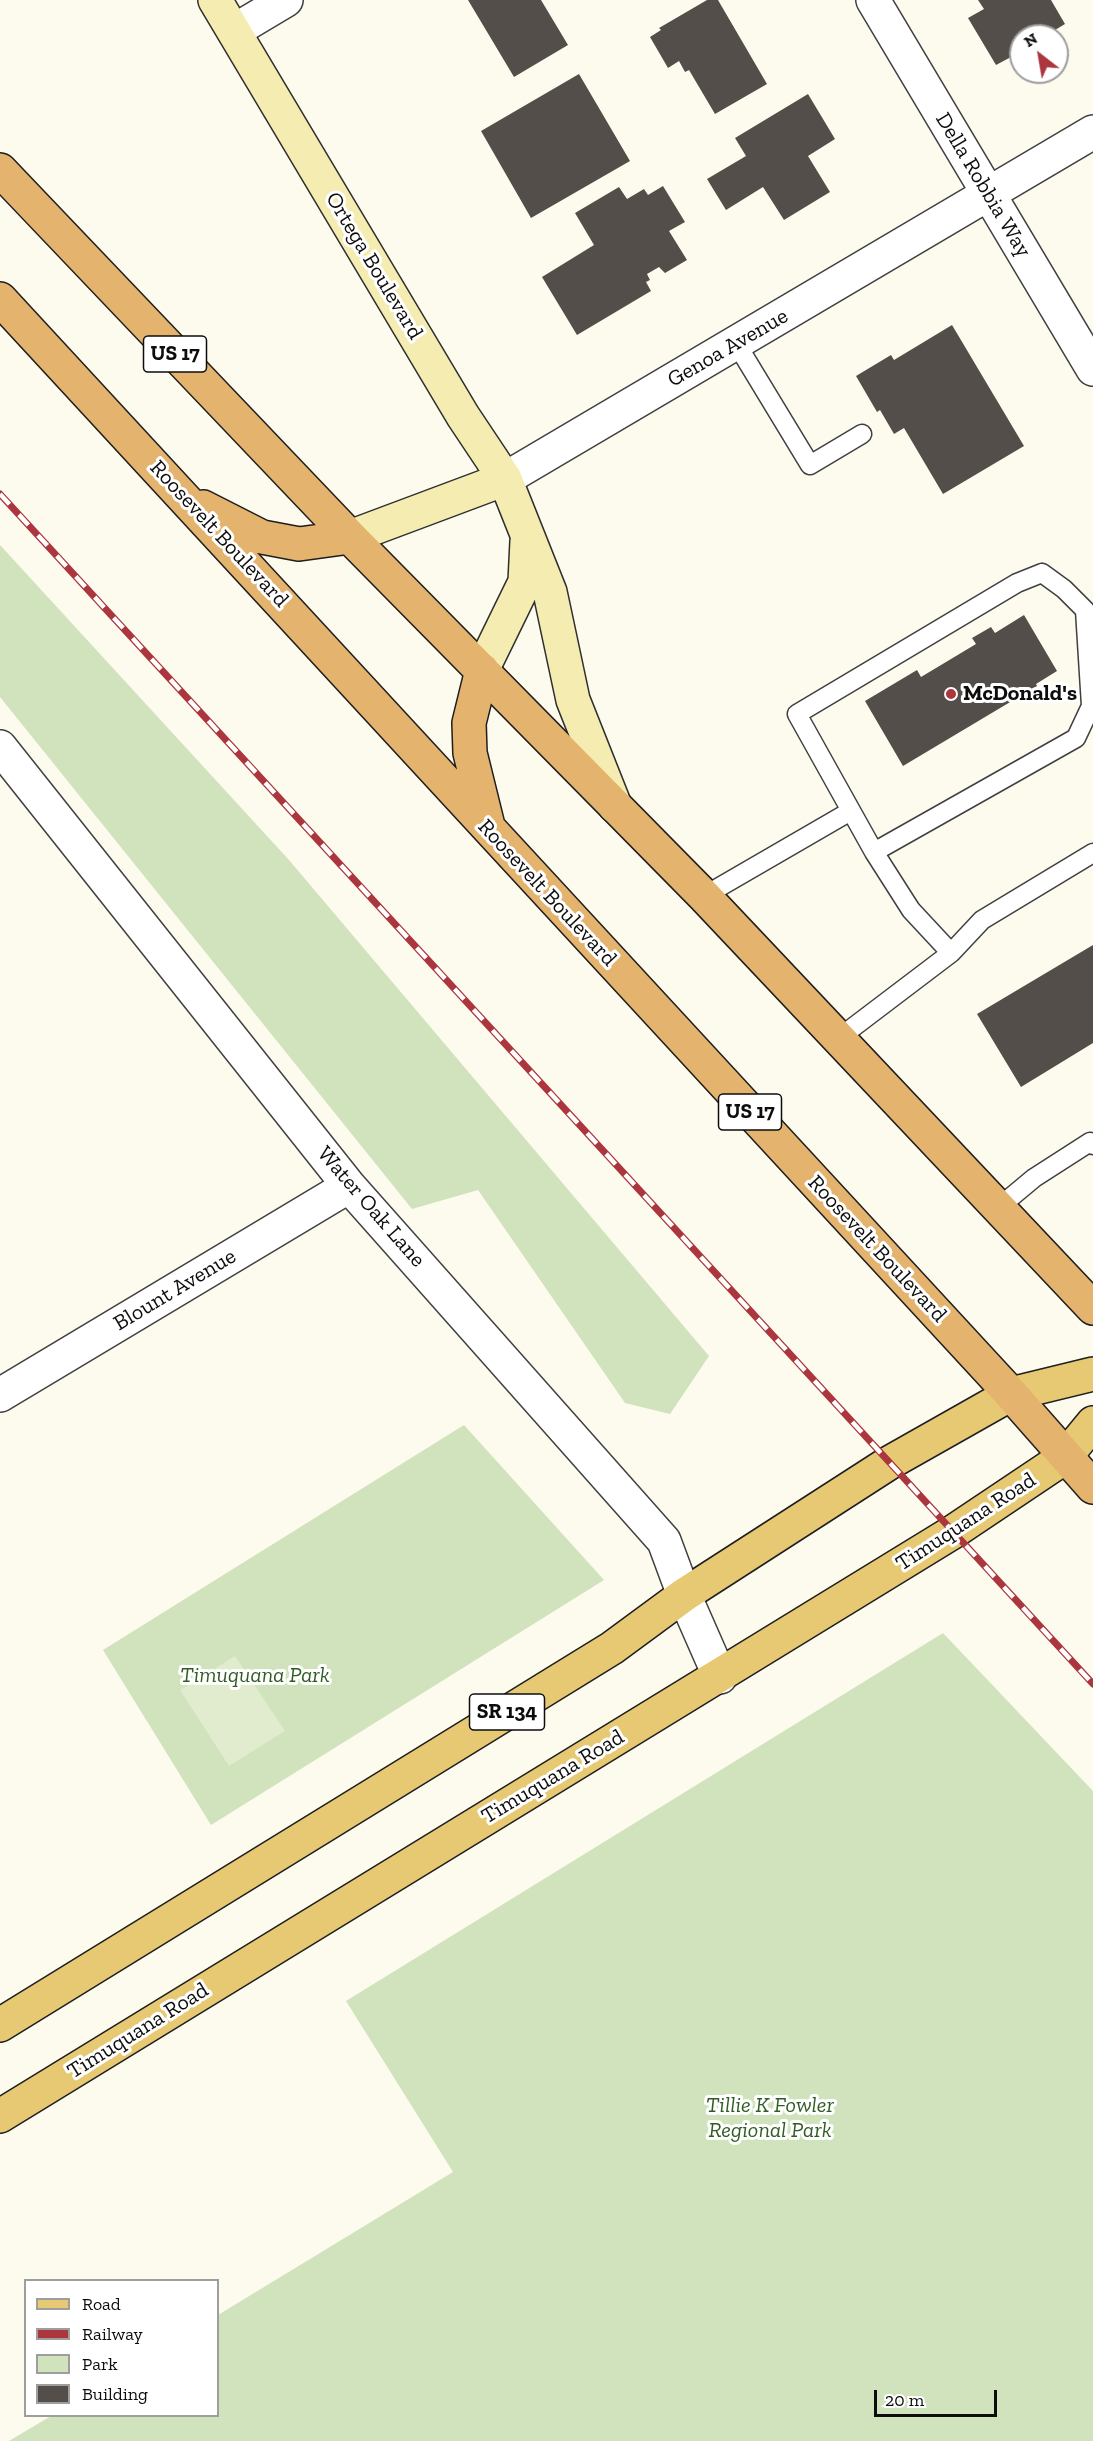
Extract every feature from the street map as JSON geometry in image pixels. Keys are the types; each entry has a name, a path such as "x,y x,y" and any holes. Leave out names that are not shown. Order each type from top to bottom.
{"highway":[{"name":"US 17","path":"0,170 350,537 704,896 1093,1308"},
{"name":"Roosevelt Boulevard","path":"0,299 1011,1394 1093,1487"},
{"path":"185,498 262,537 299,544 350,537"},
{"path":"482,670 469,723 470,753 489,830"}],"main road":[{"name":"Ortega Boulevard","path":"216,0 458,407 505,479 550,592 573,700 615,806"},
{"name":"Genoa Avenue","path":"350,537 505,479"},
{"name":"Ortega Boulevard","path":"482,670 525,582 527,533"},
{"name":"SR 134","path":"0,2025 612,1648 684,1595 889,1463 1011,1394 1093,1374"},
{"name":"Timuquana Road","path":"0,2116 720,1677 953,1532 1065,1457 1093,1423"}],"street":[{"path":"234,31 286,0"},
{"name":"Della Robbia Way","path":"873,0 1093,369"},
{"name":"Genoa Avenue","path":"505,479 1093,132"},
{"name":"Water Oak Lane","path":"6,766 350,1185 664,1542 684,1595 720,1677"},
{"name":"Blount Avenue","path":"0,1395 350,1185"}],"lane":[{"path":"736,343 810,465 862,434"},
{"path":"874,852 1084,736 1091,706 1085,610 1064,589 1042,573 1017,583 797,714 849,812 874,852 911,910 951,953"},
{"path":"704,896 849,812"},
{"path":"839,1038 951,953 982,920 1093,853"},
{"path":"998,1208 1034,1178 1090,1142 1093,1145"}],"green space":[{"path":"0,545 289,860 709,1356 670,1414 625,1403 478,1190 412,1209 0,697"},
{"name":"Timuquana Park","path":"464,1425 604,1580 211,1825 103,1650"},
{"name":"Tillie K Fowler Regional Park","path":"943,1633 1093,1791 1093,2441 9,2441 49,2417 219,2417 219,2314 453,2172 346,2001"},
{"path":"235,1656 285,1731 229,1766 180,1690"}],"building":[{"path":"468,0 541,0 568,45 514,77"},
{"path":"707,0 718,0 767,84 715,114 689,70 685,72 679,61 668,68 650,37 661,30 659,28"},
{"path":"978,0 1051,0 1065,24 1009,24 1009,58 996,65 968,18 984,9"},
{"path":"579,74 630,161 531,218 481,131"},
{"path":"808,94 835,139 808,156 830,192 784,220 763,187 726,210 707,179 746,156 735,138"},
{"path":"663,186 685,222 669,231 687,260 665,273 659,267 647,274 650,280 646,282 651,291 577,335 542,277 594,245 575,213 619,187 627,199 644,189 648,195"},
{"path":"952,325 1024,446 943,494 904,428 894,434 880,410 877,412 856,376 891,355 894,360"},
{"name":"McDonald's","path":"1024,615 1057,671 1036,684 1037,686 903,766 865,701 917,670 921,677 976,644 972,638 991,627 995,633"},
{"path":"1093,945 1093,1043 1021,1087 977,1014"}],"railway":[{"path":"0,494 1093,1684"}],"place":[{"name":"McDonald's","path":"951,694"}]}
